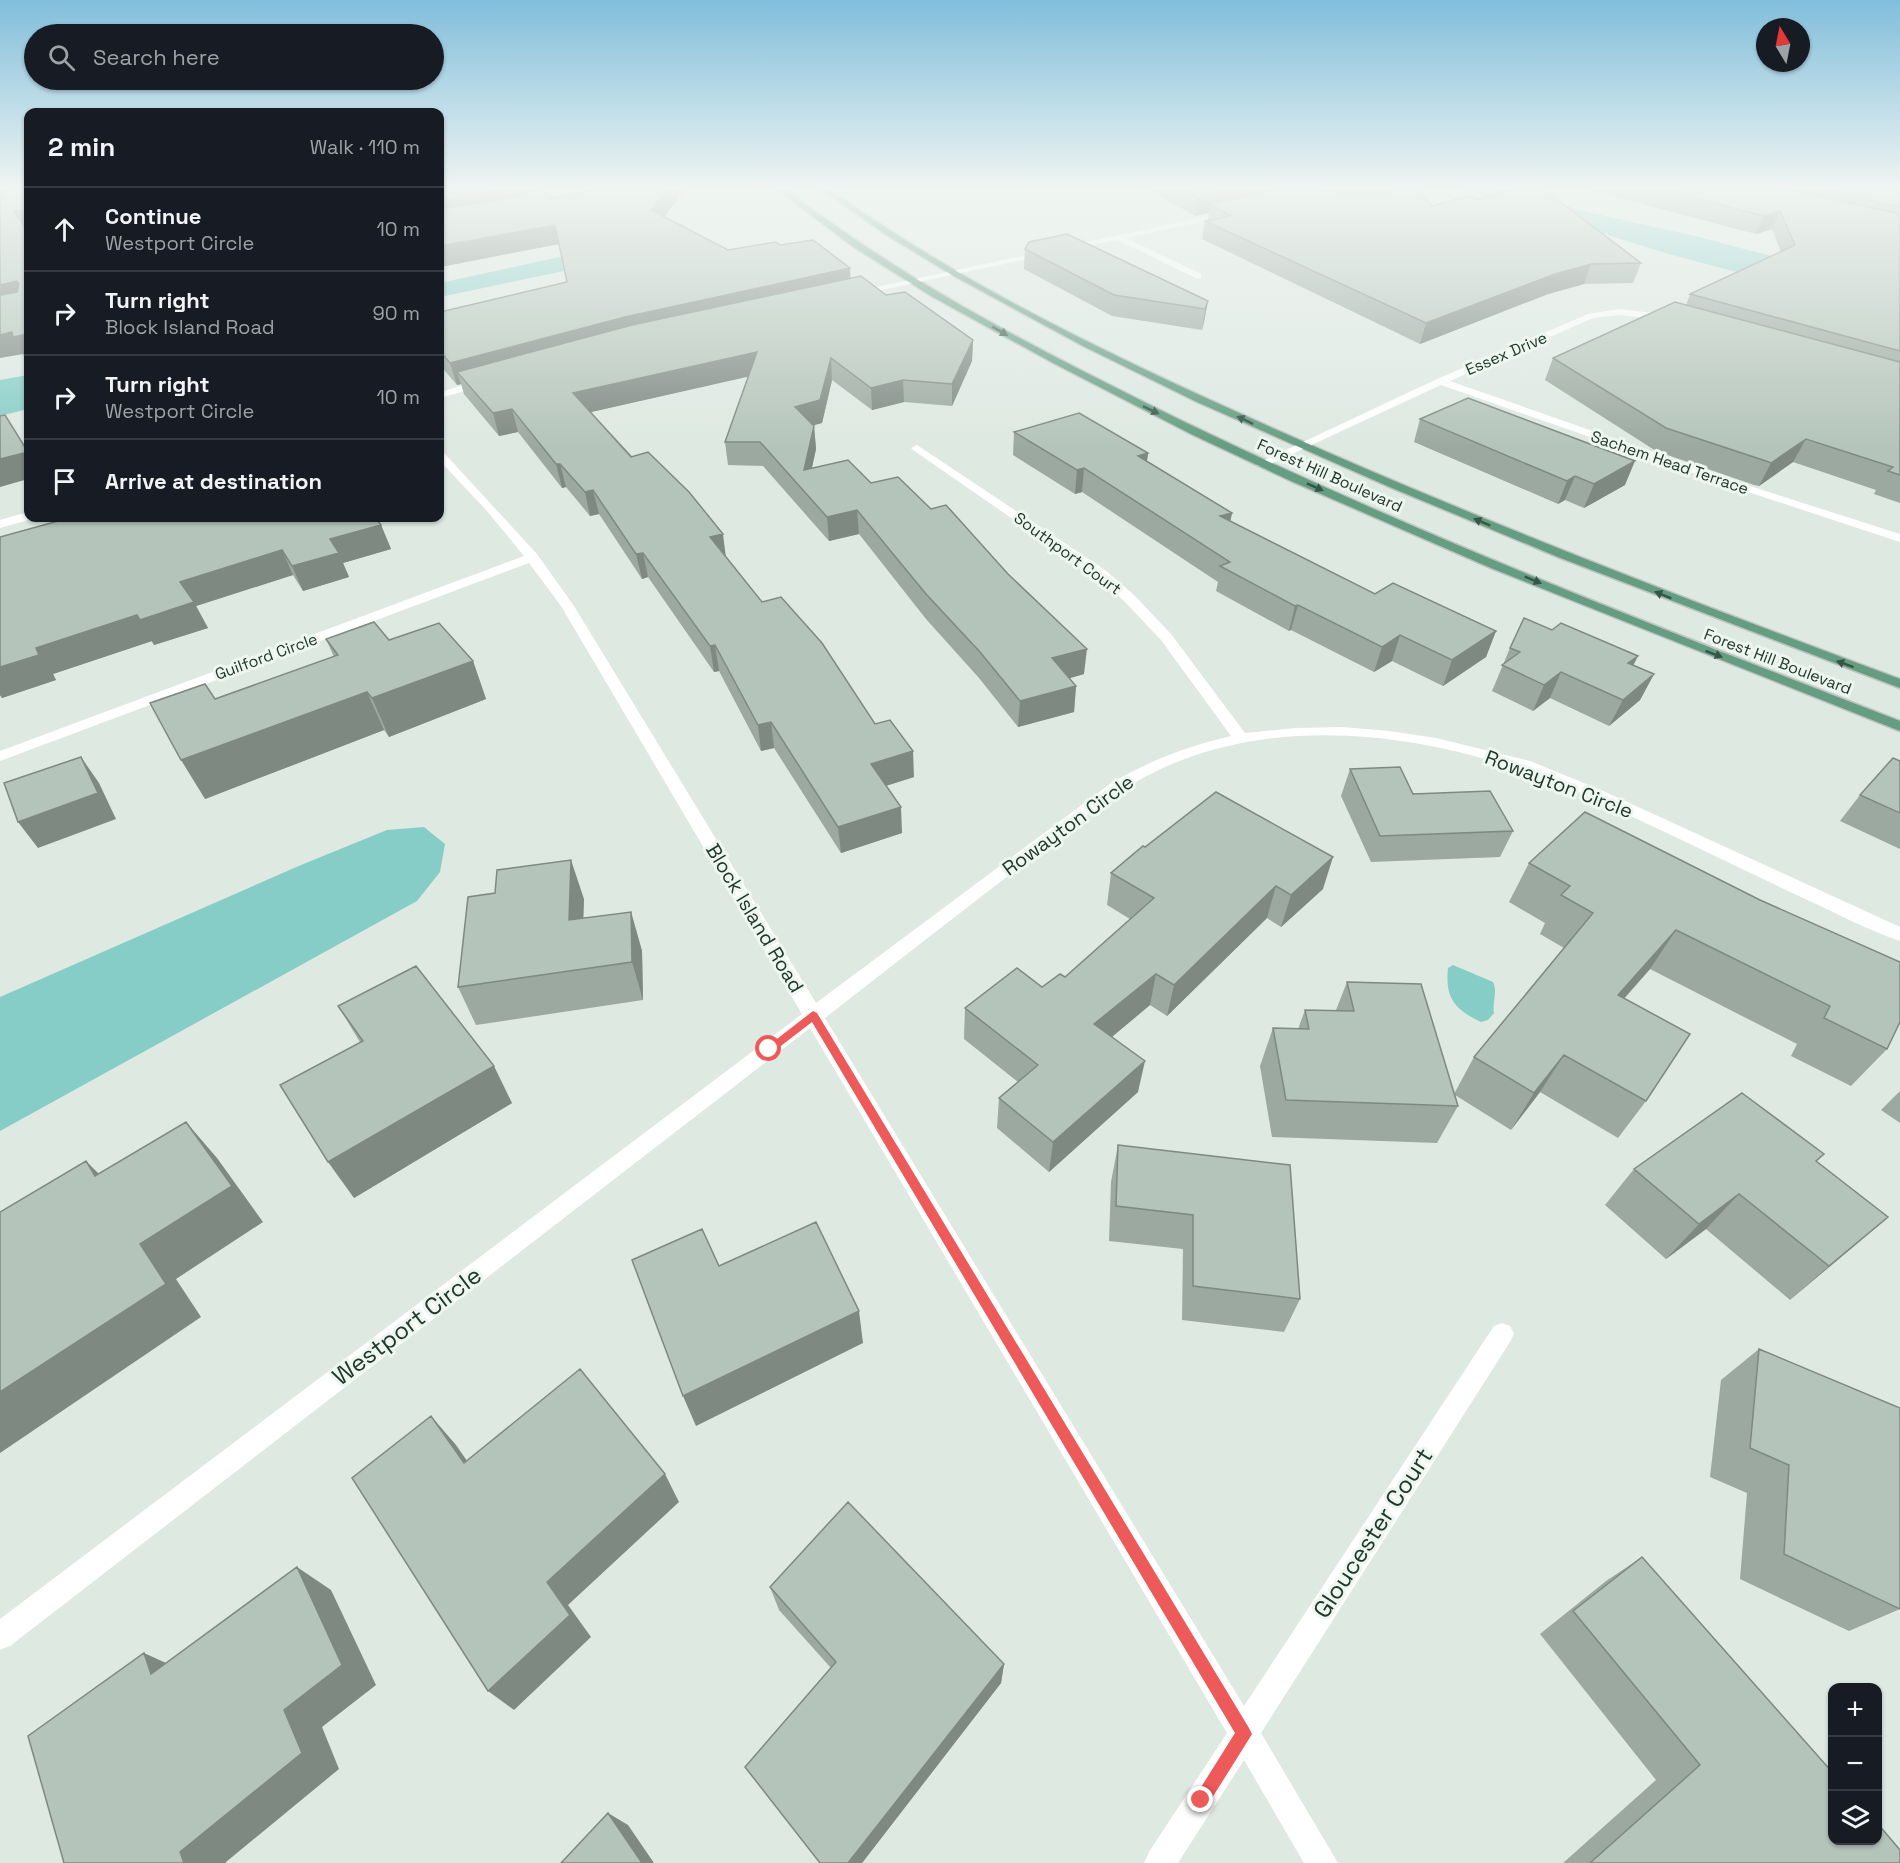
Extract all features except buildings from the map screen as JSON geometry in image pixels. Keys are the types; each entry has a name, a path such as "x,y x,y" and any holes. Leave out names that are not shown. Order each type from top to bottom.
{"main road":[{"name":"Forest Hill Boulevard","path":"903,275 1028,346 1262,464 1594,605 1900,726"},
{"name":"Forest Hill Boulevard","path":"958,275 1062,332 1301,446 1514,536 1900,684"}],"street":[{"path":"842,295 944,275"},
{"name":"Essex Drive","path":"1262,464 1441,381 1603,313 1638,312 1677,319"},
{"path":"444,394 497,379"},
{"name":"Sachem Head Terrace","path":"1441,381 1749,489 1900,538"},
{"name":"Southport Court","path":"917,448 1100,573 1128,597 1167,637 1241,739"},
{"name":"Block Island Road","path":"444,459 484,499 533,557 567,606 1322,1863"},
{"path":"0,524 24,517"},
{"name":"Guilford Circle","path":"0,756 533,557"},
{"name":"Rowayton Circle","path":"813,1016 1120,784 1162,762 1210,746 1241,739 1323,732 1379,734 1466,749 1525,766 1583,789 1900,934"},
{"name":"Westport Circle","path":"0,1636 813,1016"},
{"name":"Gloucester Court","path":"1244,1734 1502,1334"},
{"path":"1160,1863 1244,1734"}],"water":[{"path":"477,275 545,275 444,296 444,282"},
{"path":"1748,275 1843,275 1900,290 1798,288"},
{"path":"24,376 24,410 0,416 0,380"},
{"path":"424,827 445,844 440,872 417,901 0,1131 0,997 301,865 387,830"},
{"path":"1453,965 1493,982 1494,1013 1488,1020 1481,1022 1464,1012 1453,1001 1447,978 1448,968"}],"route":[{"path":"769,1049 813,1016 1244,1734 1201,1800"}]}
